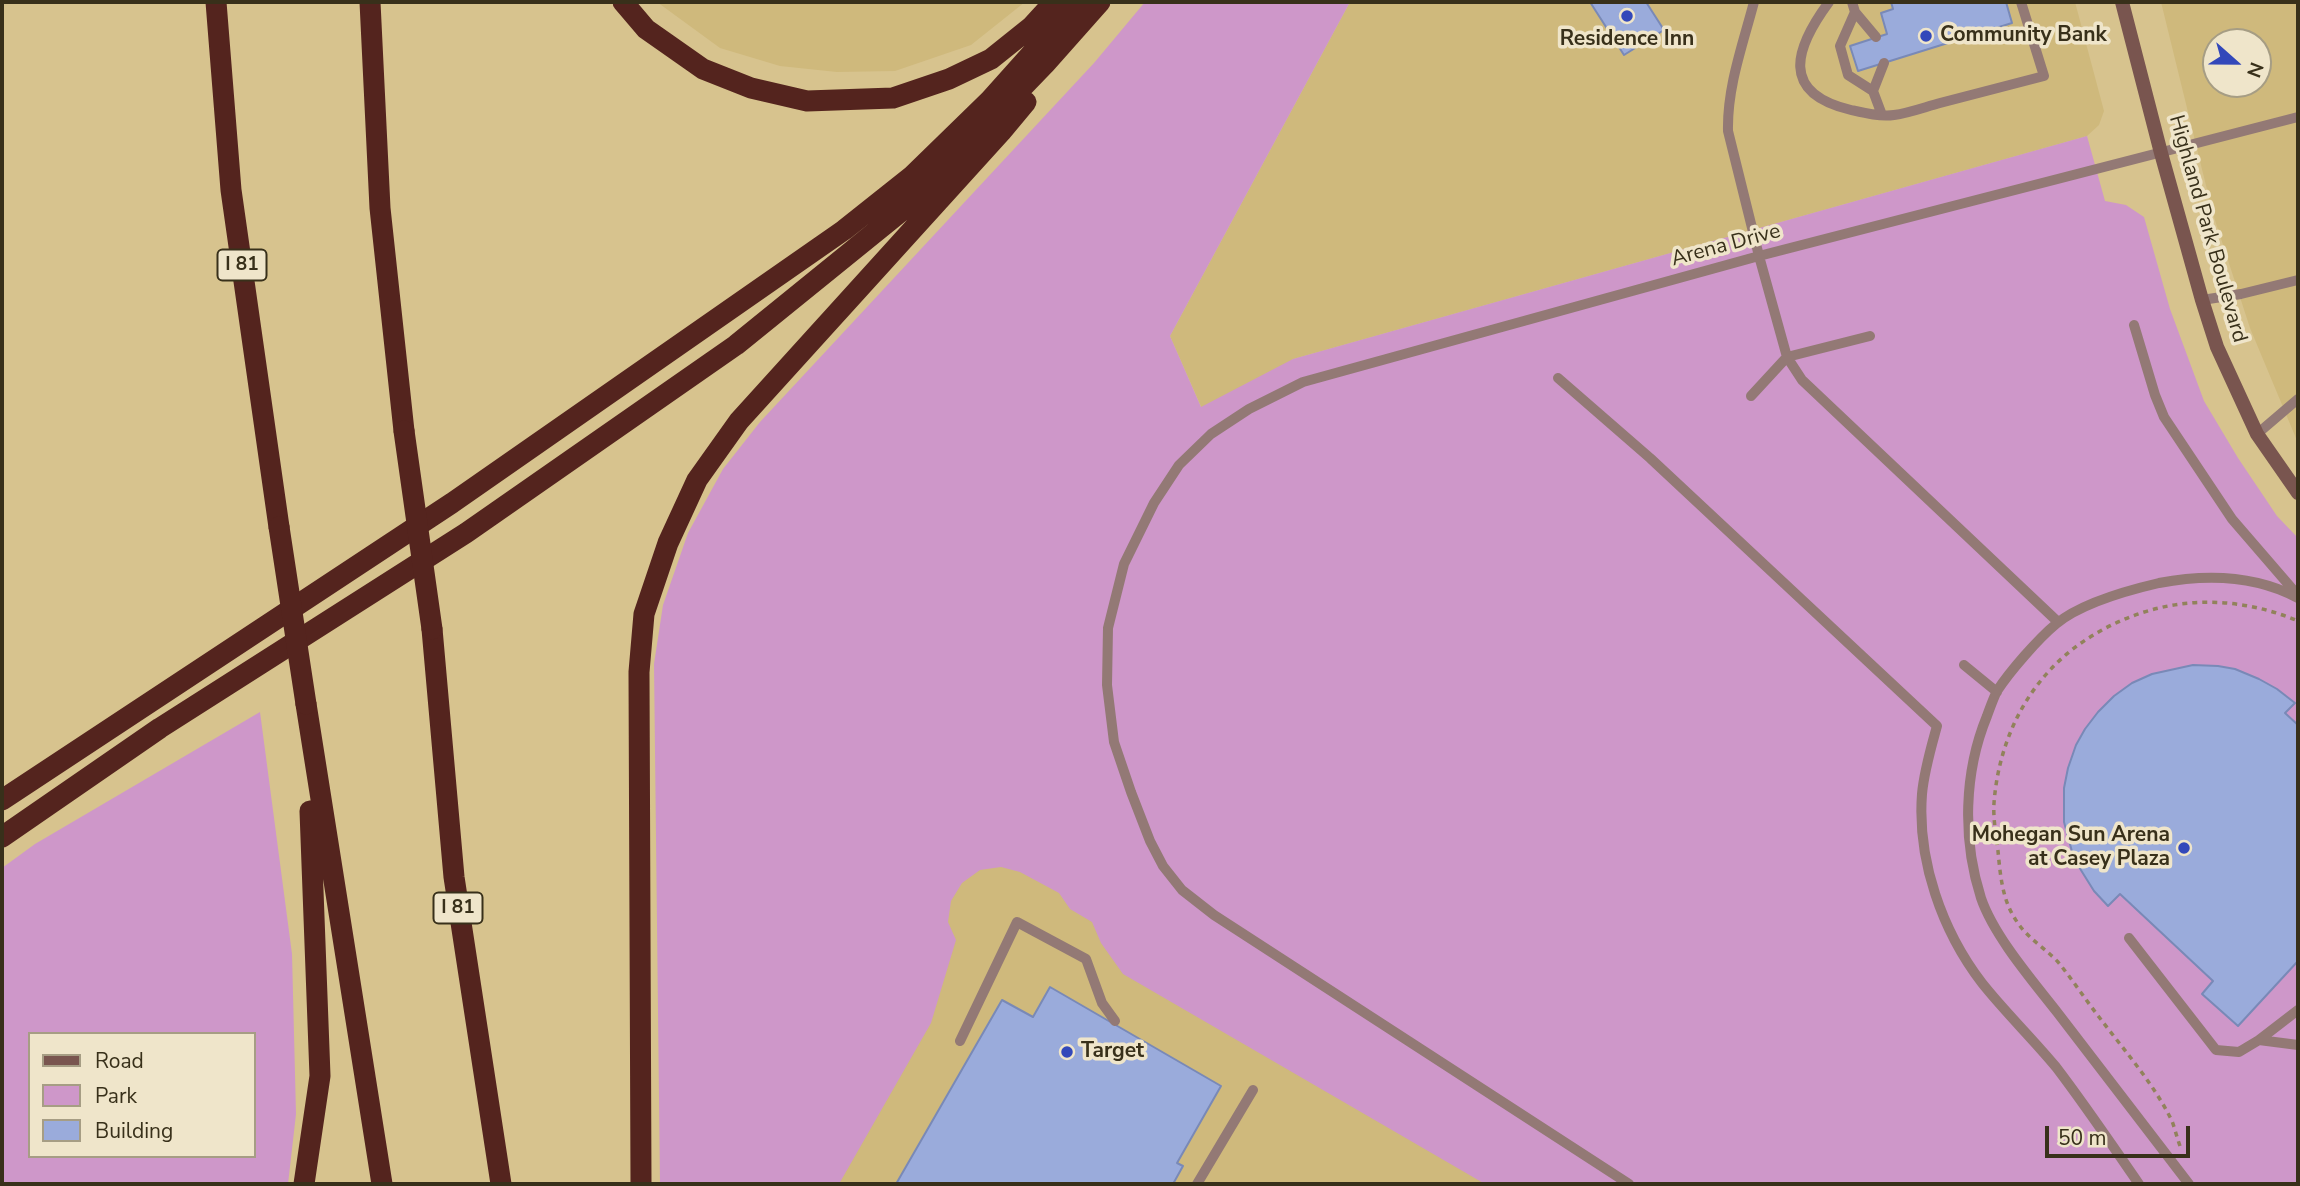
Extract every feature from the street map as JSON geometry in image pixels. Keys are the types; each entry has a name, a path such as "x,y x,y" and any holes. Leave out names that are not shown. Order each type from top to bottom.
{"highway":[{"name":"I 81","path":"216,2 231,190 306,711 382,1184"},
{"name":"I 81","path":"370,2 380,208 404,431 432,629 454,877 501,1184"},
{"path":"623,2 646,29 703,69 751,88 807,102 893,98 949,79 991,59 1031,27 1054,2"},
{"path":"2,800 452,503 844,230 912,176 990,100 1075,2"},
{"path":"2,837 160,728 466,533 736,345 910,204 1045,64 1100,2"},
{"path":"641,1184 639,672 644,614 668,543 697,480 739,421 1002,132 1107,2"},
{"path":"304,1184 320,1076 306,711"}],"main road":[{"name":"Highland Park Boulevard","path":"2122,2 2161,153 2217,347 2258,434 2298,493"}],"lane":[{"path":"1754,2 1731,92 1728,131 1787,357 1802,380 2058,622"},
{"path":"1829,2 1811,27 1801,60 1801,76 1807,88 1820,98 1840,107 1892,116 2044,76 2021,2"},
{"path":"1854,7 1840,46 1848,75 1873,91 1882,115"},
{"path":"1854,7 1876,37"},
{"path":"1873,91 1884,62"},
{"name":"Arena Drive","path":"1629,1184 1214,915 1182,890 1163,866 1150,841 1114,742 1107,685 1108,628 1124,564 1154,503 1179,464 1212,434 1249,409 1303,382 1759,256 2298,117"},
{"path":"2202,300 2298,280"},
{"path":"2134,325 2164,417 2232,519 2298,597"},
{"path":"1751,396 1787,357 1870,335"},
{"path":"1558,378 1650,458 1937,726 1922,796 1924,843 1932,883 1951,934 1981,981 2055,1067 2139,1184"},
{"path":"2258,434 2298,399"},
{"path":"2189,1184 1992,922 1981,898 1972,856 1968,802 1980,732 1997,692 2032,649 2058,622 2098,601 2179,579 2213,577 2265,585 2298,597"},
{"path":"1965,665 1997,692"},
{"path":"960,1041 1017,922 1086,960 1102,1003 1115,1021"},
{"path":"2129,938 2217,1050 2239,1052 2259,1041 2298,1010"},
{"path":"2259,1041 2298,1045"},
{"path":"1197,1184 1254,1090"}],"path":[{"path":"2181,1149 2174,1124 2166,1109 2130,1059 2056,961 2032,941 2013,916 2004,893 1993,806 1999,764 2011,730 2029,696 2048,670 2099,631 2126,618 2190,602 2219,601 2275,611 2298,621"}],"shaded area":[{"path":"657,2 1025,2 971,45 895,71 837,72 780,66 720,48"},
{"path":"1350,2 2075,2 2104,111 2099,125 2087,136 1293,359 1207,420 1170,336"},
{"path":"2161,2 2298,2 2298,443 2250,328 2213,214"},
{"path":"973,836 1555,1184 797,1184"}],"green space":[{"path":"1145,2 1350,2 1170,336 1201,407 1293,359 2087,136 2105,201 2126,205 2144,217 2170,309 2204,401 2277,516 2298,538 2298,1184 1485,1184 1123,974 1101,943 1092,922 1070,909 1059,893 1020,872 1001,867 980,870 962,883 951,901 948,922 956,940 931,1023 839,1184 660,1184 654,664 663,605 688,533 723,469 760,422 1094,63"},
{"path":"260,712 292,954 296,1114 288,1184 2,1184 2,868 35,844"}],"building":[{"name":"Residence Inn","path":"1590,2 1646,2 1664,30 1624,55"},
{"name":"Community Bank","path":"1891,2 2006,2 2012,23 1858,71 1850,46 1887,34 1881,13 1893,9"},
{"name":"Mohegan Sun Arena at Casey Plaza","path":"2193,665 2235,669 2277,689 2295,703 2285,713 2298,725 2298,961 2238,1026 2202,994 2213,981 2120,894 2108,906 2094,891 2074,859 2064,822 2064,788 2068,768 2076,745 2098,712 2132,683 2152,674"},
{"name":"Target","path":"1050,987 1221,1086 1177,1163 1183,1166 1173,1184 896,1184 1002,1000 1033,1017"}],"place":[{"name":"Residence Inn","path":"1627,16"},
{"name":"Community Bank","path":"1926,36"},
{"name":"Mohegan Sun Arena at Casey Plaza","path":"2184,848"},
{"name":"Target","path":"1067,1052"}]}
